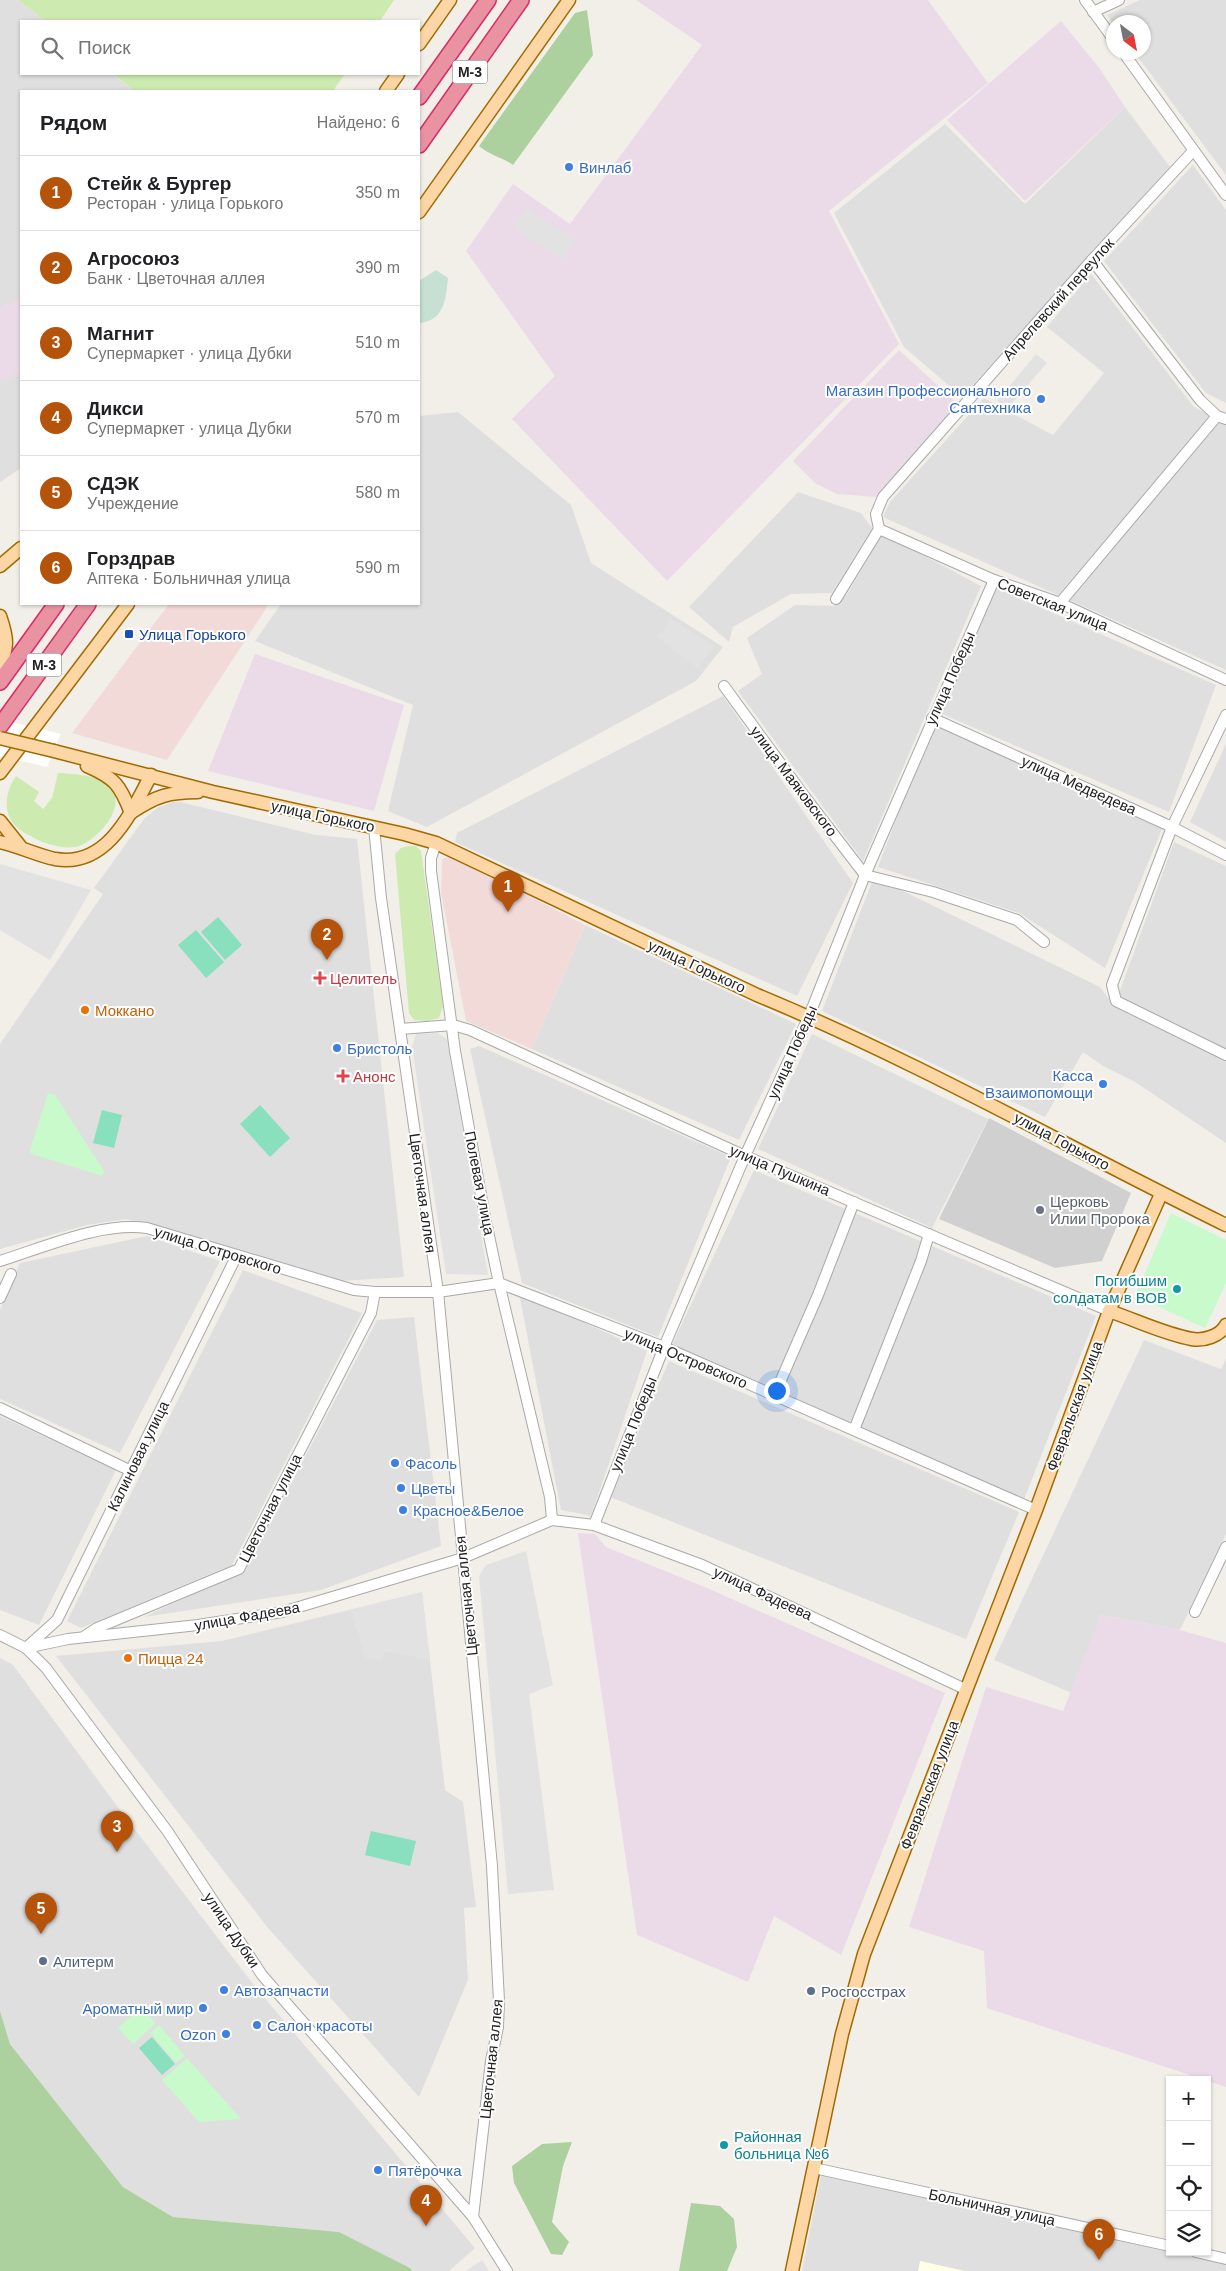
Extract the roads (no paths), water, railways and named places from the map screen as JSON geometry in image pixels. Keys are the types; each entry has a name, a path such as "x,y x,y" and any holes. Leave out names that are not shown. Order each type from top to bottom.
{"highway":[{"name":"М-3","path":"420,96 488,0"},
{"name":"М-3","path":"420,144 521,0"},
{"name":"М-3","path":"0,682 55,605"},
{"name":"М-3","path":"0,726 87,605"}],"main road":[{"path":"420,43 450,0"},
{"path":"420,211 569,0"},
{"path":"387,90 397,75"},
{"path":"0,566 20,549"},
{"path":"0,784 3,769 127,605"},
{"path":"0,616 7,640 7,647 0,668"},
{"path":"0,738 213,792"},
{"path":"54,752 113,779 120,787 131,813"},
{"path":"0,842 20,846 52,858 81,859 92,854 108,842 131,813 151,775"},
{"path":"131,813 153,799 172,793 213,792"},
{"name":"улица Горького","path":"213,792 374,827 436,843 757,995 809,1016 936,1076 1161,1194 1226,1225"},
{"path":"0,821 20,846"},
{"name":"Февральская улица","path":"792,2271 842,2034 864,1954 1036,1510 1109,1311 1161,1194"},
{"path":"1109,1311 1193,1340 1211,1337 1223,1330 1226,1325"}],"street":[{"path":"1085,0 1106,29"},
{"path":"1094,12 1119,0"},
{"path":"1129,60 1226,195"},
{"name":"Апрелевский переулок","path":"836,599 879,529 876,514 883,498 1092,260 1194,151"},
{"path":"1060,603 1221,418 1200,400 1092,260"},
{"name":"Советская улица","path":"879,529 994,580 1060,603 1226,680"},
{"name":"улица Победы","path":"594,1525 664,1347 746,1156 809,1016 865,875 932,718 994,580"},
{"name":"улица Маяковского","path":"724,686 865,875"},
{"path":"1226,715 1172,827 1112,985 1116,1001 1226,1055"},
{"name":"улица Медведева","path":"932,718 1172,827 1226,855"},
{"name":"Цветочная аллея","path":"374,827 381,898 438,1292 490,1847 499,2000 498,2027 491,2061 474,2217"},
{"name":"Полевая улица","path":"436,843 431,858 431,870 455,1051 499,1283 550,1497 552,1520"},
{"path":"865,875 933,892 1017,920 1044,942"},
{"path":"400,1029 453,1025"},
{"name":"улица Пушкина","path":"453,1025 470,1030 746,1156 1109,1311"},
{"path":"774,1396 818,1295 854,1202"},
{"name":"улица Островского","path":"0,1261 90,1233 129,1226 147,1228 327,1283 375,1292 438,1292 499,1283 664,1347 1036,1510"},
{"path":"854,1430 921,1261 929,1234"},
{"name":"Калиновая улица","path":"26,1648 57,1620 237,1255"},
{"path":"0,1298 11,1274"},
{"name":"Цветочная улица","path":"83,1638 97,1628 238,1569 371,1313 375,1292"},
{"path":"0,1408 131,1472"},
{"name":"улица Фадеева","path":"26,1648 83,1638 198,1625 282,1612 463,1558 552,1520 594,1525 702,1565 967,1690"},
{"path":"1195,1612 1226,1547"},
{"name":"улица Дубки","path":"0,1635 26,1648 51,1675 168,1832 262,1975 474,2217 507,2271"},
{"name":"Больничная улица","path":"814,2168 1166,2245"},
{"path":"1211,2256 1226,2259"}],"place":[{"name":"Винлаб","path":"569,167"},
{"name":"Магазин Профессионального Сантехника","path":"1041,399"},
{"name":"Улица Горького","path":"129,634"},
{"name":"Стейк & Бургер","path":"508,912"},
{"name":"Агросоюз","path":"327,960"},
{"name":"Целитель","path":"320,978"},
{"name":"Моккано","path":"85,1010"},
{"name":"Бристоль","path":"337,1048"},
{"name":"Анонс","path":"343,1076"},
{"name":"Касса Взаимопомощи","path":"1103,1084"},
{"name":"Церковь Илии Пророка","path":"1040,1210"},
{"name":"Погибшим солдатам в ВОВ","path":"1177,1289"},
{"name":"Фасоль","path":"395,1463"},
{"name":"Цветы","path":"401,1488"},
{"name":"Красное&Белое","path":"403,1510"},
{"name":"Пицца 24","path":"128,1658"},
{"name":"Магнит","path":"117,1852"},
{"name":"СДЭК","path":"41,1934"},
{"name":"Алитерм","path":"43,1961"},
{"name":"Автозапчасти","path":"224,1990"},
{"name":"Росгосстрах","path":"811,1991"},
{"name":"Ароматный мир","path":"203,2008"},
{"name":"Салон красоты","path":"257,2025"},
{"name":"Ozon","path":"226,2034"},
{"name":"Районная больница №6","path":"724,2145"},
{"name":"Пятёрочка","path":"378,2170"},
{"name":"Дикси","path":"426,2226"},
{"name":"Горздрав","path":"1099,2260"}]}
